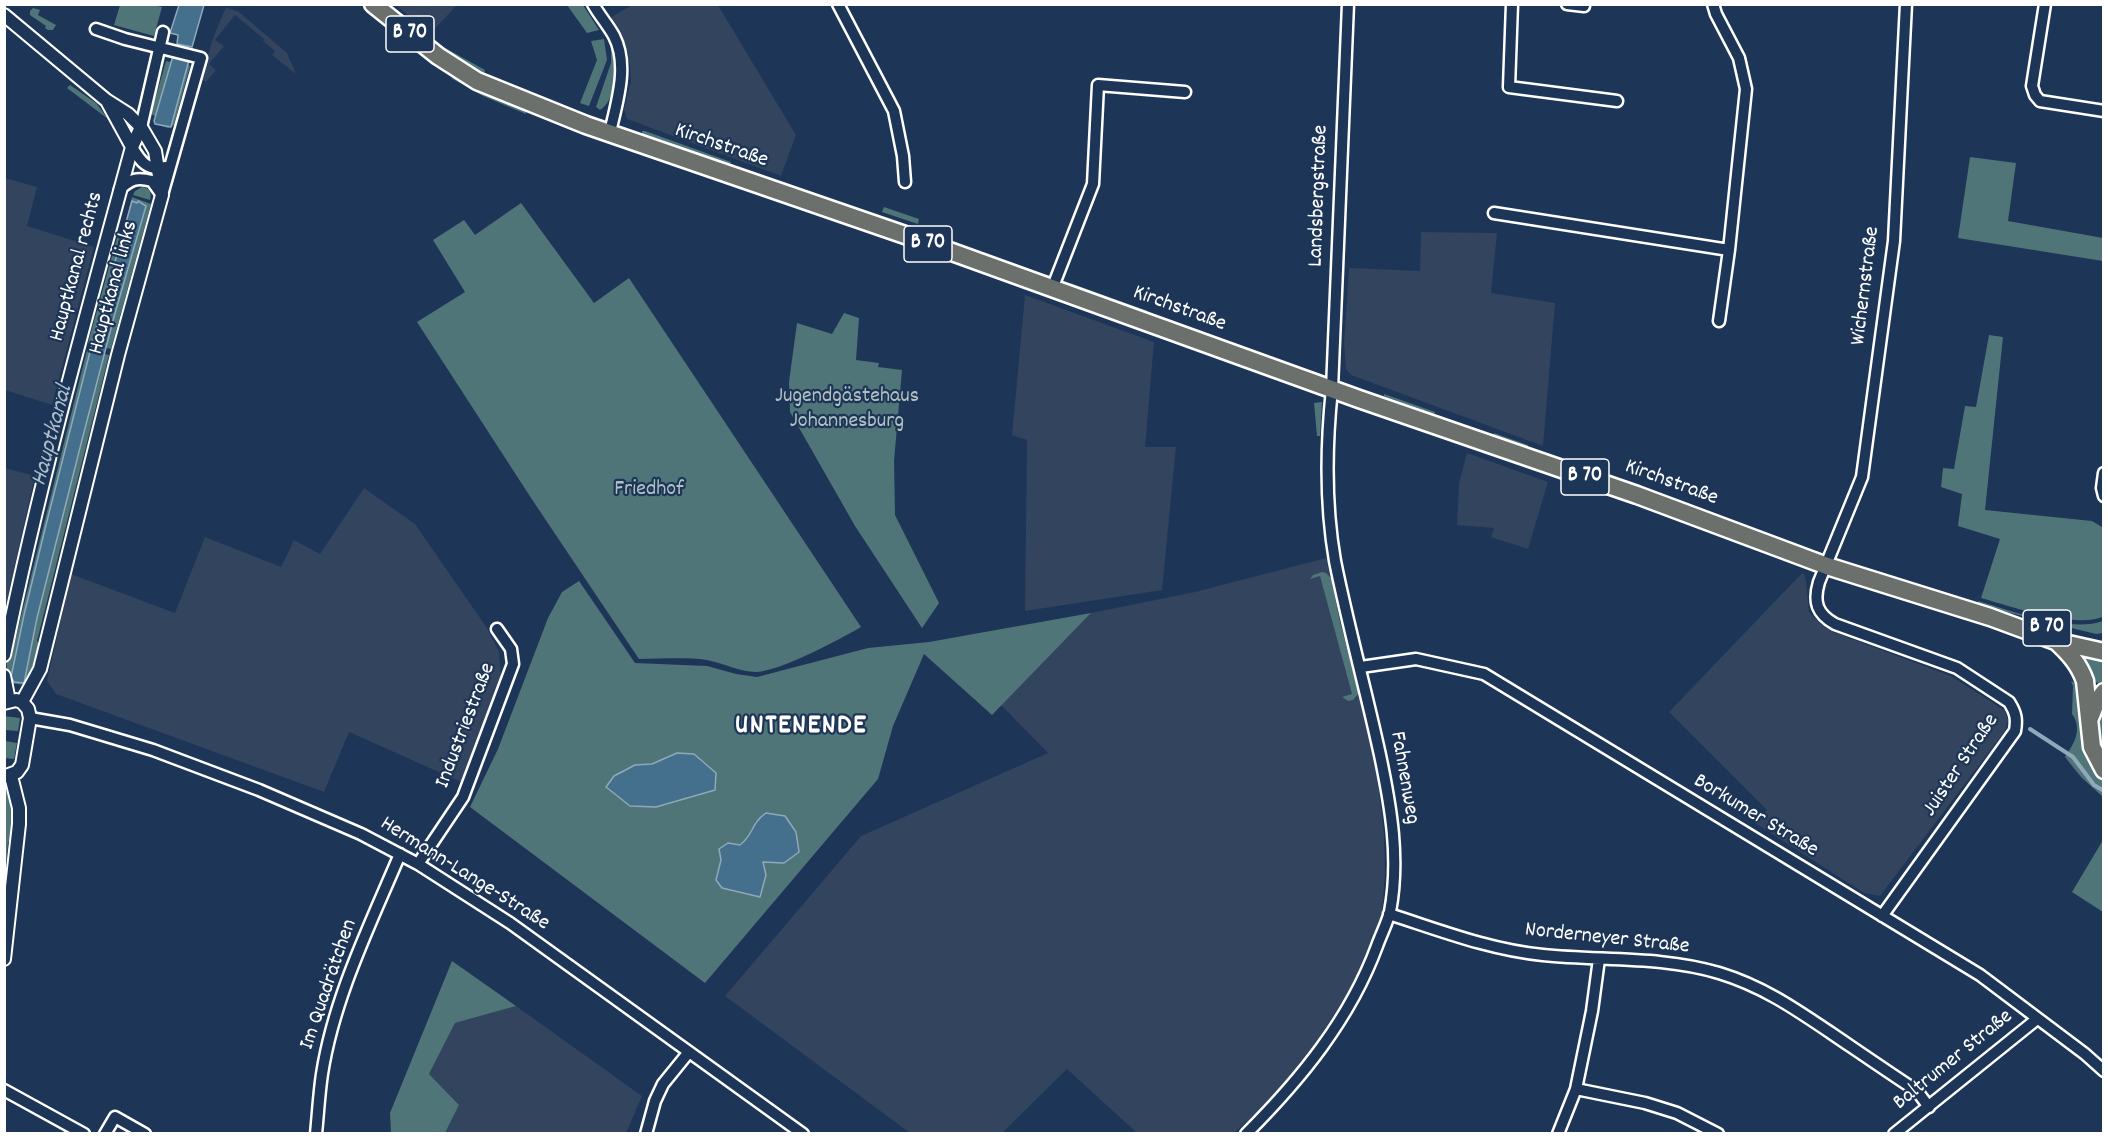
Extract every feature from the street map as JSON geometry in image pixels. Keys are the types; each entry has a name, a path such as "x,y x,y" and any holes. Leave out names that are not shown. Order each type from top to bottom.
{"main road":[{"name":"Kirchstraße","path":"373,4 438,56 477,81 534,105 1637,495 1827,566 1990,617 2055,641 2103,643"},
{"name":"Kirchstraße","path":"1990,617 2034,625 2103,643"},
{"path":"2055,641 2069,653 2085,681 2092,747 2103,770"},
{"path":"2089,722 2103,692"}],"street":[{"path":"593,4 614,37 621,64 619,97 610,132"},
{"path":"838,4 894,111 903,156 905,182"},
{"name":"Landsbergstraße","path":"1332,389 1348,4"},
{"path":"1512,4 1509,87 1617,101"},
{"path":"1567,4 1584,6"},
{"path":"1713,4 1739,58 1746,89 1719,321"},
{"name":"Wichernstraße","path":"1827,566 1862,477 1894,241 1906,4"},
{"path":"2045,4 2032,86 2035,95 2040,101 2103,111"},
{"path":"4,15 106,100 128,114 141,127"},
{"path":"96,29 160,48"},
{"name":"Hauptkanal rechts","path":"4,655 25,555 78,345 132,147 141,127 163,32"},
{"name":"Hauptkanal links","path":"12,702 40,669 116,366 201,58 160,48"},
{"path":"1052,289 1094,184 1098,85 1185,92"},
{"path":"106,100 139,160 150,168 158,169 171,165"},
{"name":"Hauptkanal links","path":"141,127 155,151 162,195"},
{"name":"Hauptkanal links","path":"120,189 130,180 140,178 152,181 162,195"},
{"path":"1494,213 1729,250"},
{"name":"Fahnenweg","path":"1246,1134 1281,1100 1323,1048 1355,995 1373,957 1389,914 1394,878 1394,837 1385,779 1336,563 1330,527 1328,440 1332,389"},
{"path":"2103,473 2103,496"},
{"name":"Juister Straße","path":"1827,566 1815,595 1817,607 1824,618 1957,668 2009,702 2015,710 2017,720 2015,731 1882,916"},
{"name":"Industriestraße","path":"418,864 463,797 513,664 511,649 497,629"},
{"name":"Borkumer Straße","path":"1361,667 1416,659 1484,674 1980,975 2085,1054 2103,1071"},
{"path":"4,676 12,702 28,709 30,718 22,765 8,776 19,808 19,824 4,959"},
{"name":"Hermann-Lange-Straße","path":"30,718 70,725 132,742 259,790 361,834 400,854 510,923 803,1134"},
{"name":"Im Quadrätchen","path":"316,1134 322,1073 336,1013 352,967 400,854"},
{"name":"Norderneyer Straße","path":"1389,914 1506,949 1541,955 1599,960 1676,963 1718,973 1763,989 1917,1091 1929,1107"},
{"path":"1558,1134 1576,1089 1592,1011 1599,960"},
{"name":"Baltrumer Straße","path":"1894,1134 2037,1019"},
{"path":"645,1134 663,1084 689,1052"},
{"path":"1576,1089 1644,1103 1677,1113 1718,1134"},
{"path":"4,1090 84,1134"},
{"path":"105,1134 116,1117 145,1134"}],"shaded area":[{"path":"179,5 204,5 192,47 177,44 178,35 170,33"},
{"path":"396,5 457,5 430,34"},
{"path":"632,5 718,5 796,135 781,176 627,119 624,109 631,81 630,65 625,43 610,18"},
{"path":"226,7 239,12 287,53 296,74 272,55 275,51 263,41 264,39 235,15 215,40 224,46 209,64 216,70 206,82 201,79 213,38"},
{"path":"173,56 189,60 171,127 155,124 154,121"},
{"path":"5,178 37,187 27,226 94,247 52,405 5,390"},
{"path":"132,201 137,203 138,201 146,206 83,436 37,618 24,683 14,682 11,677 46,525 92,344"},
{"path":"1421,232 1497,233 1491,293 1555,303 1543,446 1351,375 1346,369 1344,343 1349,268 1420,271"},
{"path":"1025,295 1154,342 1145,447 1176,447 1162,590 1025,611 1027,440 1012,435"},
{"path":"1467,453 1548,482 1528,549 1491,537 1494,528 1457,525 1459,483"},
{"path":"4,468 35,476 5,608"},
{"path":"364,488 415,524 487,628 499,652 501,675 461,782 349,732 324,792 56,694 47,681 71,574 175,613 205,537 281,567 294,540 320,554"},
{"path":"1326,558 1366,721 1378,781 1384,834 1385,874 1382,912 1367,955 1349,991 1317,1042 1276,1095 1234,1133 1137,1133 1067,1069 1002,1133 910,1133 725,996 861,836 1048,753 1001,705 1091,613 1195,592"},
{"path":"1803,572 1809,612 1820,623 1833,632 1951,676 2004,710 2008,720 2005,731 1880,896 1864,893 1755,823 1767,810 1669,712"},
{"path":"677,753 694,754 716,773 715,790 656,807 630,806 606,787 614,776 635,765 652,764"},
{"path":"766,813 785,816 796,832 799,852 784,863 763,862 766,875 760,897 722,888 716,880 721,860 719,849 728,843 740,845 757,821"},
{"path":"516,1006 642,1096 626,1133 445,1133 459,1105 429,1074 455,1023"}],"green space":[{"path":"120,5 162,7 154,36 114,25"},
{"path":"567,5 583,5 599,30 587,33"},
{"path":"33,8 40,10 38,15 56,25 53,30 48,30 30,15"},
{"path":"604,39 607,60 589,106 580,103 597,60 591,41"},
{"path":"611,43 615,60 615,79 610,97 600,110 596,107 611,63"},
{"path":"438,44 485,70 484,73 439,49"},
{"path":"172,58 189,60 190,66 174,125 168,128 155,124 155,116 151,114 166,61 170,62"},
{"path":"455,77 483,94 526,111 526,114 483,96 451,78"},
{"path":"70,85 96,103 108,119 67,88"},
{"path":"642,131 731,162 729,166 642,134"},
{"path":"1970,157 2016,163 2008,221 2103,238 2103,261 1958,238"},
{"path":"142,187 150,191 150,200 133,195"},
{"path":"132,197 151,204 111,349 88,343 117,238 121,239"},
{"name":"Friedhof","path":"521,203 594,303 629,278 861,627 794,661 756,672 744,671 707,660 639,659 417,322 465,292 433,240 464,220 475,235"},
{"path":"884,207 919,219 918,224 882,212"},
{"path":"1070,283 1148,311 1143,313 1078,290"},
{"name":"Jugendgästehaus Johannesburg","path":"844,313 859,318 856,360 879,363 878,367 902,370 894,461 895,515 939,603 922,628 855,526 790,412 789,382 797,323 832,334"},
{"path":"1989,335 2003,337 1985,510 2092,521 2102,527 2103,517 2104,616 2092,620 2061,619 1981,598 2000,539 1958,526 1962,494 1941,487 1943,468 1954,469 1965,406 1976,407"},
{"path":"87,350 109,355 37,641 42,647 27,685 8,683 6,658 12,653"},
{"path":"1384,394 1435,412 1434,414 1384,396"},
{"path":"1322,402 1320,436 1317,436 1314,403"},
{"path":"1494,433 1528,445 1527,449 1493,437"},
{"path":"1322,572 1331,578 1359,693 1353,700 1348,701 1342,697 1352,694 1320,576 1310,579 1313,575"},
{"path":"579,581 635,663 707,666 757,677 868,648 929,642 1091,613 992,715 924,654 893,726 878,779 705,983 470,807 498,749 548,618 562,592","holes":["677,753 715,790 656,807 607,787 614,776 635,765 652,764","756,820 763,862 716,880 728,843 740,845 749,838"]},
{"path":"1978,601 2058,623 2090,624 2103,621 2103,633 2096,634 1978,605"},
{"path":"2080,652 2103,659 2103,684 2091,681 2078,655"},
{"path":"2071,681 2081,686 2103,778 2103,797 2081,777 2065,757 2074,742 2077,731 2072,714 2073,686"},
{"path":"2103,701 2102,737 2103,756 2097,728"},
{"path":"4,716 20,718 18,731 5,730"},
{"path":"5,741 17,743 14,759 5,758"},
{"path":"5,791 12,792 15,836 8,842 5,878"},
{"path":"2103,840 2103,912 2072,892"},
{"path":"452,961 516,1006 455,1023 429,1074 459,1105 445,1133 391,1133 390,1113"}],"waterway":[{"path":"2030,729 2073,757 2094,785 2104,791"}],"district":[{"name":"UNTENENDE","path":"801,728"}],"water label":[{"name":"Hauptkanal","path":"54,436"}]}
